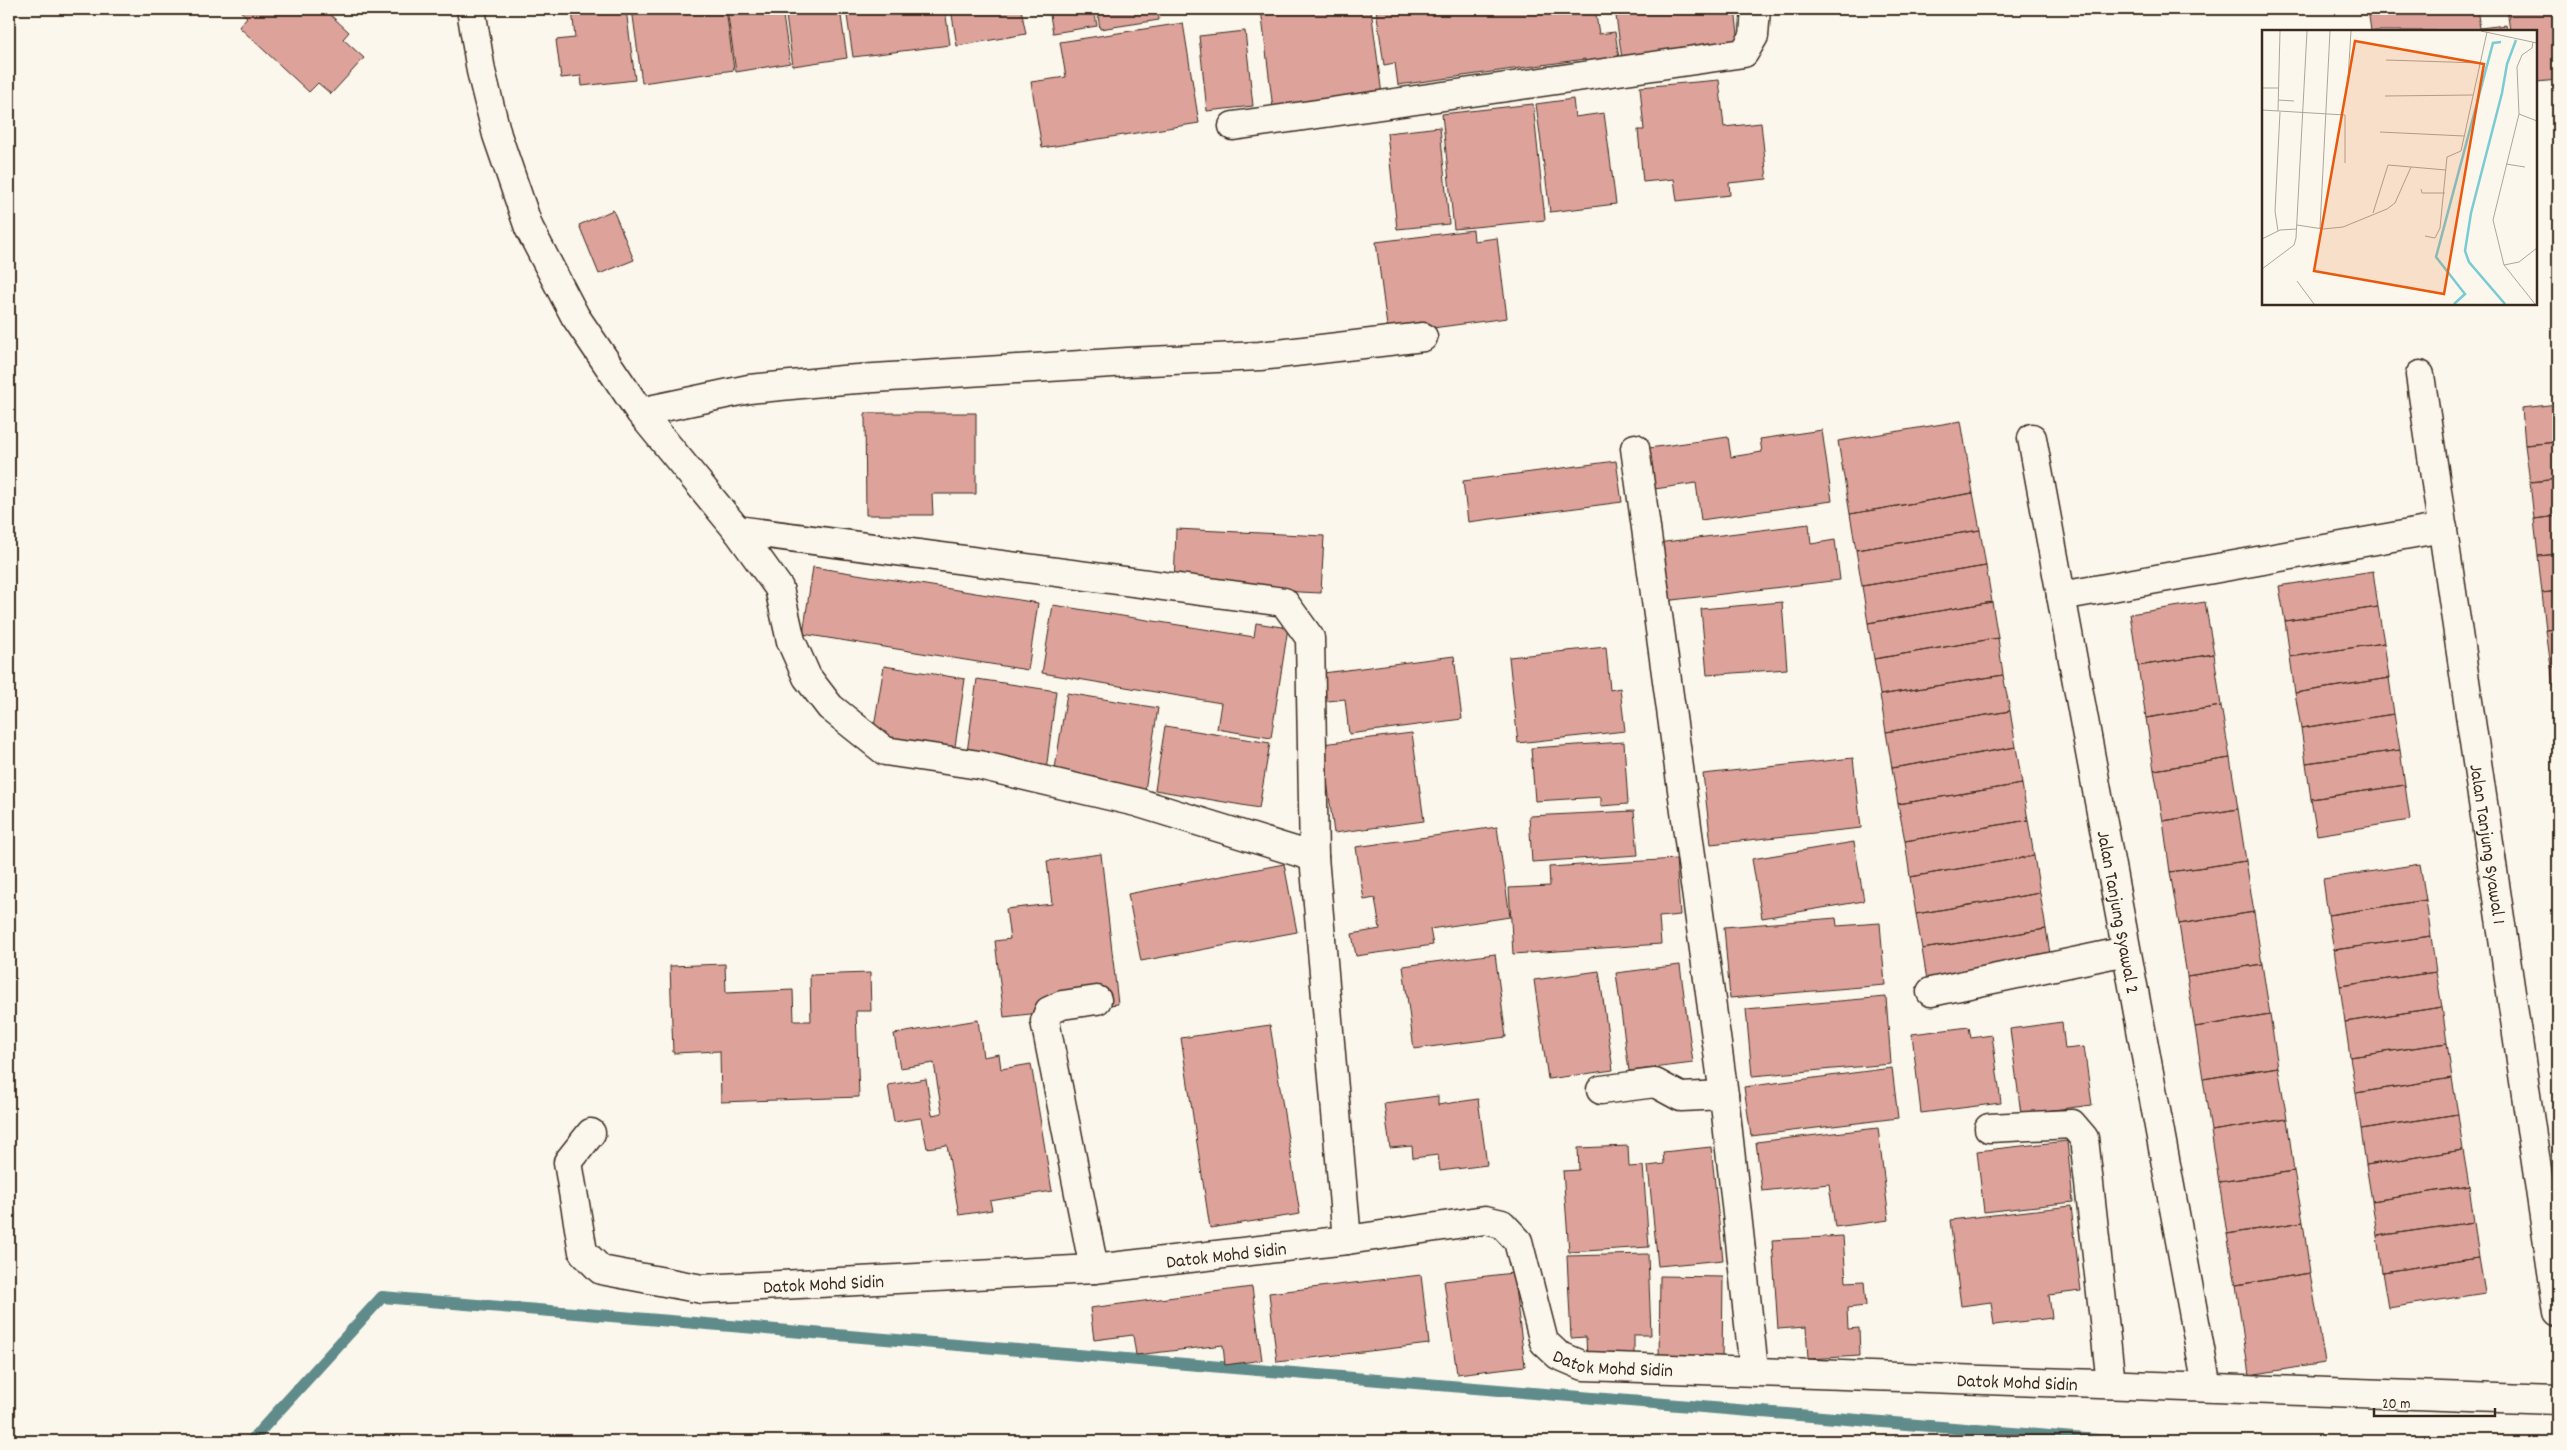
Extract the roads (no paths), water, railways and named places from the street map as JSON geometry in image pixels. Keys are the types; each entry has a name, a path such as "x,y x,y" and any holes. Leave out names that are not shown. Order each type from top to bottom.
{"street":[{"path":"471,9 481,71 497,135 529,228 575,316 640,412 736,530 779,588 791,641 807,676 830,707 885,751 979,765 1136,802 1314,857"},
{"path":"1233,126 1744,53 1754,36 1756,9"},
{"path":"640,412 749,389 843,380 1128,362 1260,356 1423,337"},
{"name":"Jalan Tanjung Syawal 1","path":"2420,375 2558,1312"},
{"name":"Jalan Tanjung Syawal 2","path":"2032,438 2207,1387"},
{"path":"1635,448 1724,1095 1754,1370"},
{"path":"2061,596 2443,528"},
{"path":"736,530 1284,602 1310,638 1314,857 1347,1240"},
{"path":"1931,992 2126,951"},
{"path":"1094,1269 1045,1021 1049,1011 1062,1005 1096,1000"},
{"path":"1601,1090 1654,1083 1682,1097 1724,1095"},
{"path":"1989,1128 2072,1124 2084,1138 2111,1384"},
{"name":"Datok Mohd Sidin","path":"591,1134 568,1162 583,1252 601,1270 702,1289 1094,1269 1347,1240 1485,1220 1502,1224 1518,1241 1544,1342 1558,1354 1584,1366 1754,1370 2558,1400"}],"waterway":[{"path":"251,1441 382,1297 2110,1441"}]}
